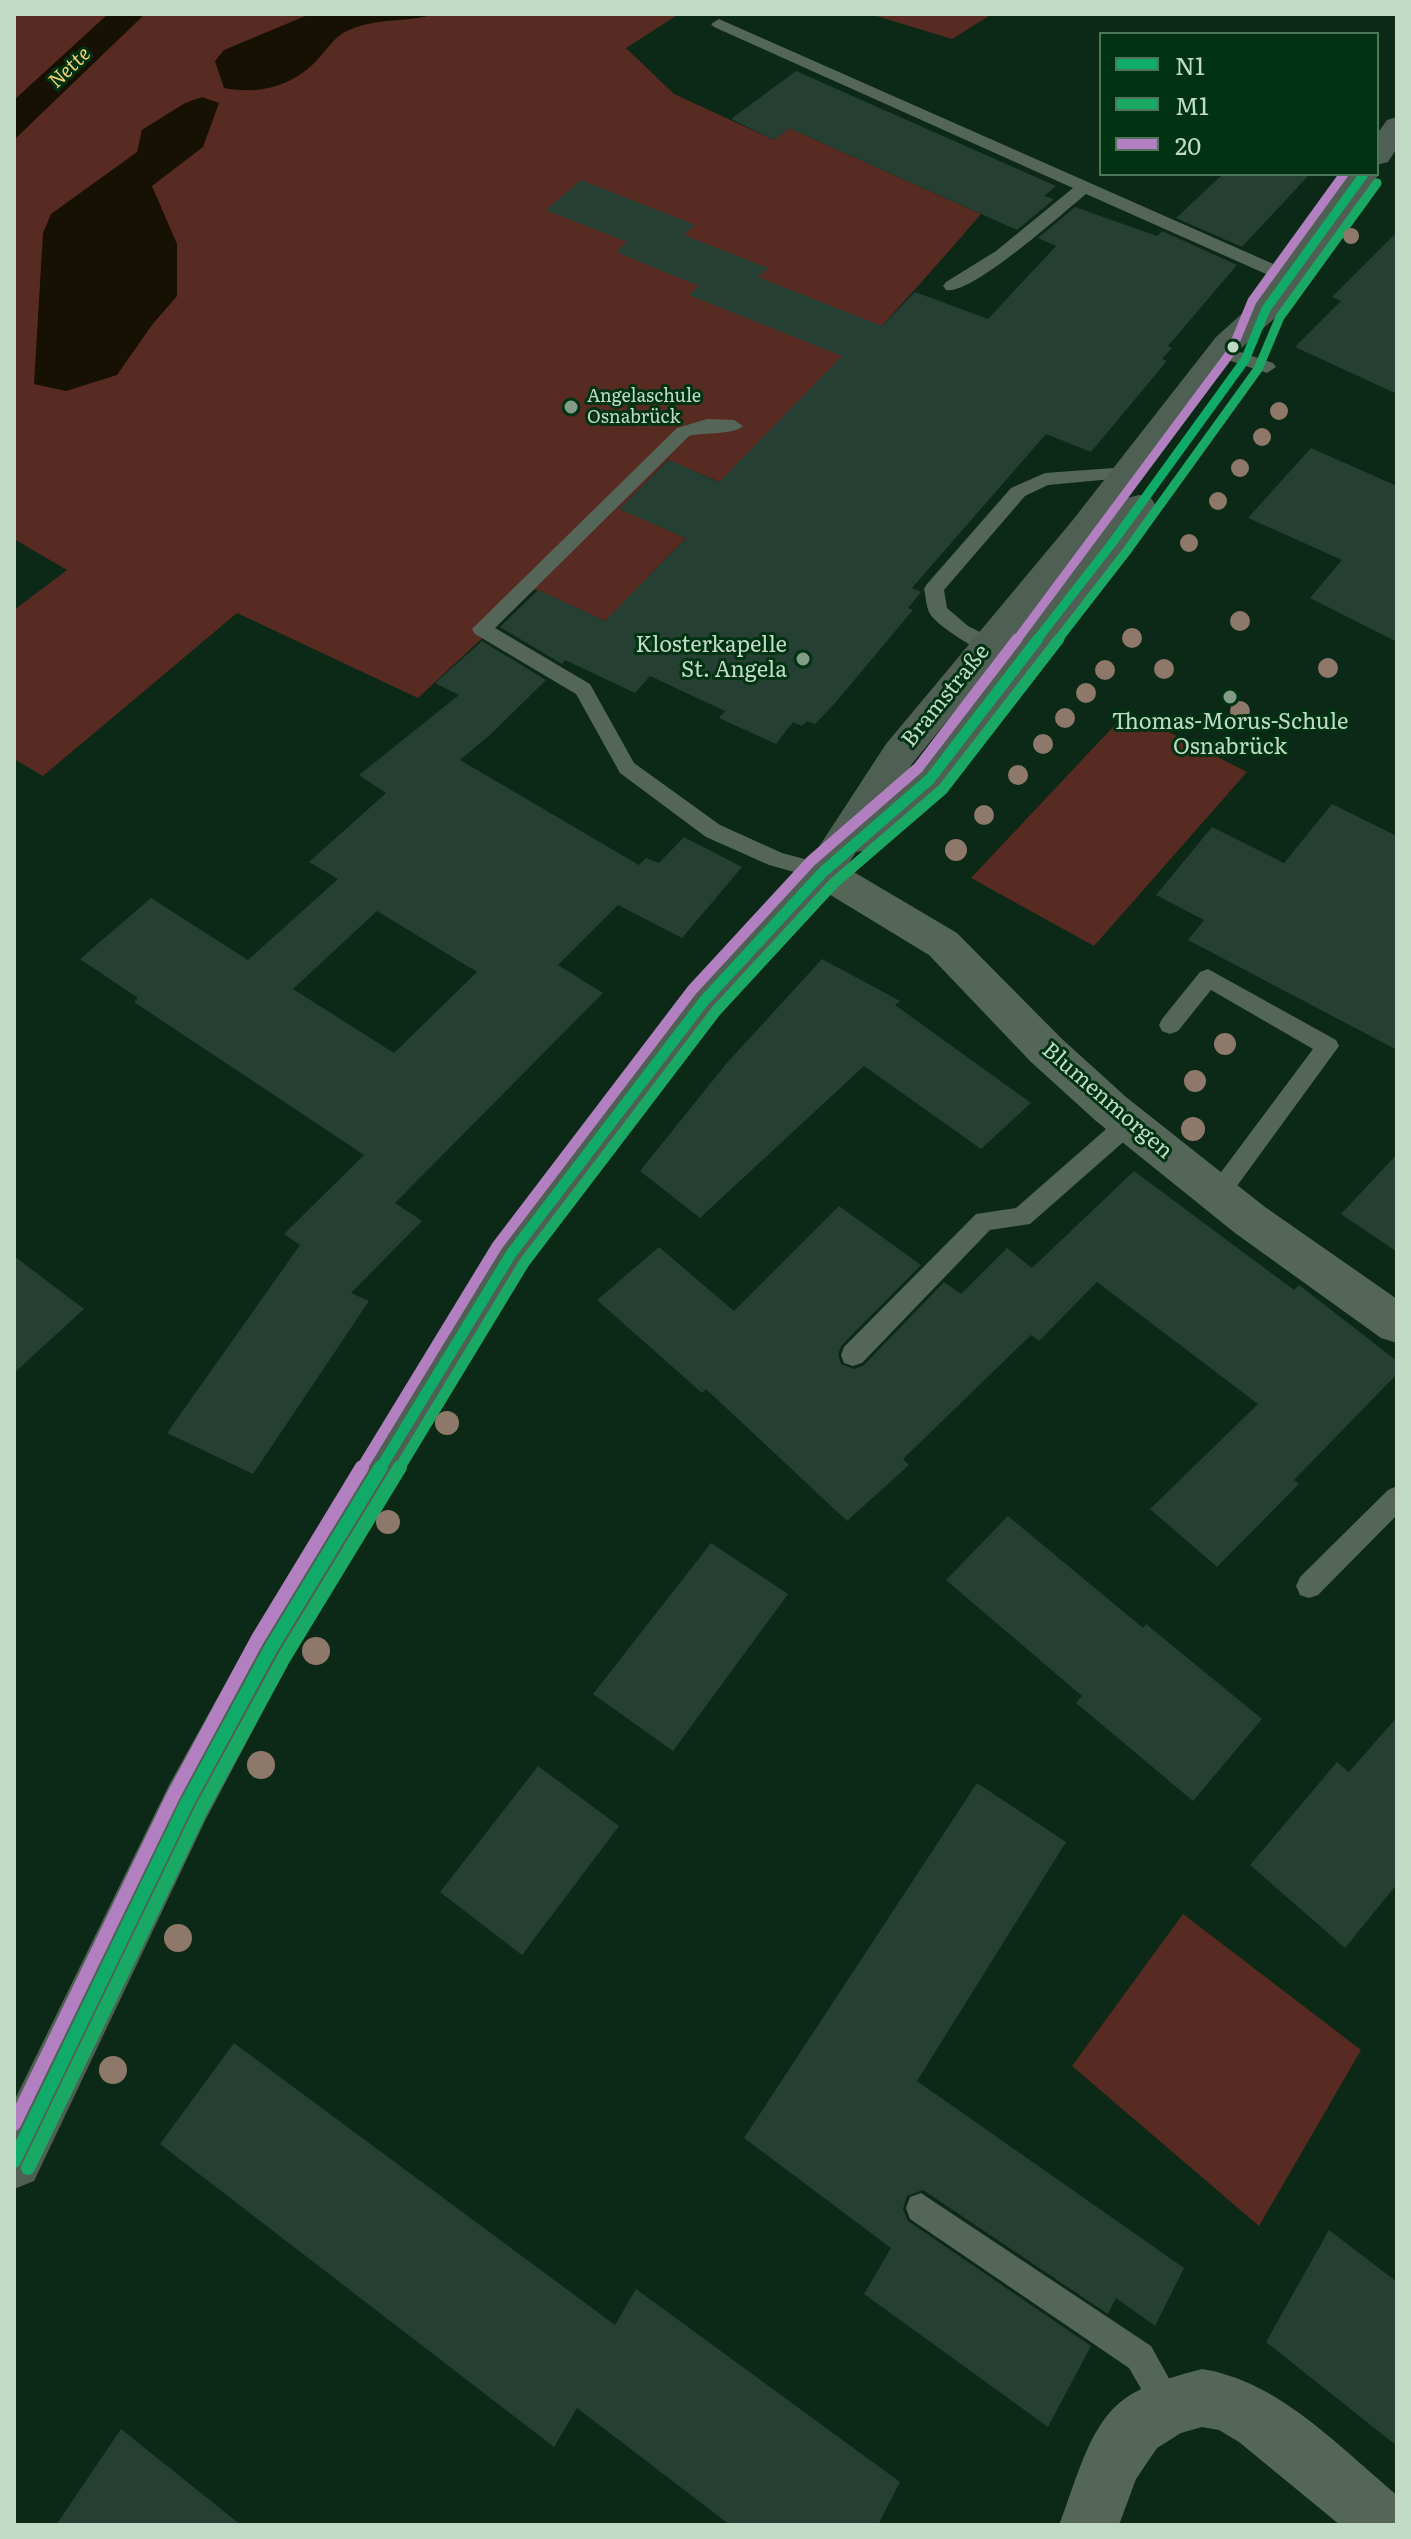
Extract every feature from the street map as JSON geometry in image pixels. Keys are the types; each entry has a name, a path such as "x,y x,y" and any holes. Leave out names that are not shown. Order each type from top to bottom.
{"street":[{"path":"1379,153 1397,126"},
{"name":"Bramstraße","path":"14,2161 187,1803 271,1648 511,1254 704,1001 823,872 930,779 1113,542 1244,360 1266,309 1363,176"},
{"name":"Bramstraße","path":"823,872 899,754 1127,473 1244,360"},
{"name":"Blumenmorgen","path":"823,872 943,944 1046,1050 1129,1123 1218,1194 1397,1324"},
{"path":"1089,2525 1113,2461 1136,2427 1169,2407 1202,2398 1227,2402 1260,2421 1387,2525"}],"lane":[{"path":"719,24 1290,278"},
{"path":"952,286 1002,255 1083,188"},
{"path":"734,426 707,425 683,432 482,629 583,689 627,768 713,831 776,859 823,872"},
{"path":"1020,661 961,631 938,611 934,589 1018,492 1045,479 1127,473"},
{"path":"1170,1025 1208,978 1328,1046 1218,1194"},
{"path":"853,1355 984,1221 1022,1217 1129,1123"},
{"path":"1309,1586 1397,1498"},
{"path":"921,2208 1140,2357 1169,2407"}],"shaded area":[{"name":"Angelaschule Osnabrück","path":"14,14 679,14 626,48 674,94 774,140 789,128 981,214 734,488 668,460 620,509 686,538 605,621 535,589 418,698 237,613 43,776 14,759 14,610 67,570 14,539"},
{"path":"870,14 992,14 952,39"},
{"path":"1128,711 1247,772 1094,946 971,878"},
{"path":"1183,1914 1361,2050 1259,2226 1072,2066"}],"water":[{"name":"Nette","path":"108,14 145,14 14,140 14,100"},
{"path":"310,14 436,14 356,27 334,40 309,68 276,86 251,90 224,88 215,61 224,50"},
{"path":"202,97 219,103 203,147 152,186 177,244 177,296 117,375 66,391 34,384 43,233 51,214 137,152 142,130 185,103"}],"building":[{"path":"796,71 1056,186 1044,196 1054,199 1017,230 789,128 774,140 731,119"},
{"path":"1221,176 1308,176 1242,247 1176,218"},
{"path":"581,180 695,225 684,235 768,268 758,277 882,326 915,292 988,319 1056,246 1038,238 1075,207 1157,236 1162,231 1237,265 1168,346 1172,348 1162,359 1167,361 1091,452 1046,434 912,588 921,592 908,608 913,610 836,702 815,724 807,721 802,726 793,722 776,744 719,718 725,711 650,676 635,693 565,660 562,664 500,627 538,590 605,621 686,538 619,509 669,460 719,482 842,356 689,295 699,286 616,252 627,242 546,210"},
{"path":"1397,232 1397,394 1295,347 1341,301 1332,297"},
{"path":"1311,448 1397,486 1397,642 1310,598 1342,560 1248,518"},
{"path":"482,641 546,680 460,760 639,865 646,858 659,863 684,837 742,867 682,938 618,905 558,965 603,993 395,1203 422,1221 351,1293 369,1301 253,1474 167,1433 300,1245 284,1234 364,1155 134,1002 138,998 80,959 151,898 248,960 338,879 309,862 386,793 359,775 459,695 435,683","holes":["377,911 477,972 394,1053 293,989"]},
{"path":"1332,804 1397,836 1397,1050 1188,940 1204,920 1156,895 1212,827 1284,863"},
{"path":"822,959 900,1001 895,1005 1031,1103 981,1149 864,1066 700,1218 640,1171 726,1064"},
{"path":"1397,1154 1397,1252 1341,1214"},
{"path":"1134,1171 1294,1290 1299,1285 1397,1361 1397,1374 1294,1480 1299,1484 1217,1567 1150,1509 1258,1404 1097,1282 1039,1341 1031,1335 903,1459 909,1465 847,1521 706,1389 702,1393 597,1300 659,1247 734,1311 839,1206 921,1265 842,1345 838,1354 841,1364 854,1369 864,1365 944,1282 961,1294 1007,1248 1032,1268"},
{"path":"14,1256 84,1309 14,1373"},
{"path":"1008,1516 1143,1628 1146,1624 1262,1719 1193,1801 1076,1703 1082,1696 946,1580"},
{"path":"711,1543 788,1594 673,1751 593,1694"},
{"path":"1397,1717 1397,1884 1345,1948 1250,1865 1337,1762 1349,1772"},
{"path":"538,1766 619,1826 522,1955 440,1892"},
{"path":"977,1783 1066,1842 917,2081 1184,2268 1155,2326 1116,2298 1108,2314 923,2190 907,2196 903,2209 908,2221 1091,2346 1048,2427 864,2294 891,2248 744,2138"},
{"path":"234,2043 615,2325 636,2289 900,2482 878,2525 730,2525 577,2408 554,2447 160,2144"},
{"path":"1329,2230 1397,2282 1397,2446 1266,2342"},
{"path":"121,2429 241,2525 56,2525"}],"transit line":[{"name":"20","path":"14,2124 173,1796 257,1640 497,1246 692,990 811,861 918,768 1100,532 1231,352 1252,301 1343,176"},
{"name":"N1","path":"14,2161 187,1803 271,1648 511,1254 704,1001 823,872 930,779 1113,542 1245,360 1266,309 1363,176"},
{"name":"M1","path":"28,2168 201,1810 285,1656 524,1263 716,1011 834,883 943,789 1126,552 1258,369 1280,317 1377,183"}],"place":[{"name":"Angelaschule Osnabrück","path":"571,407"},
{"name":"Klosterkapelle St. Angela","path":"803,659"},
{"name":"Thomas-Morus-Schule Osnabrück","path":"1230,697"}]}
